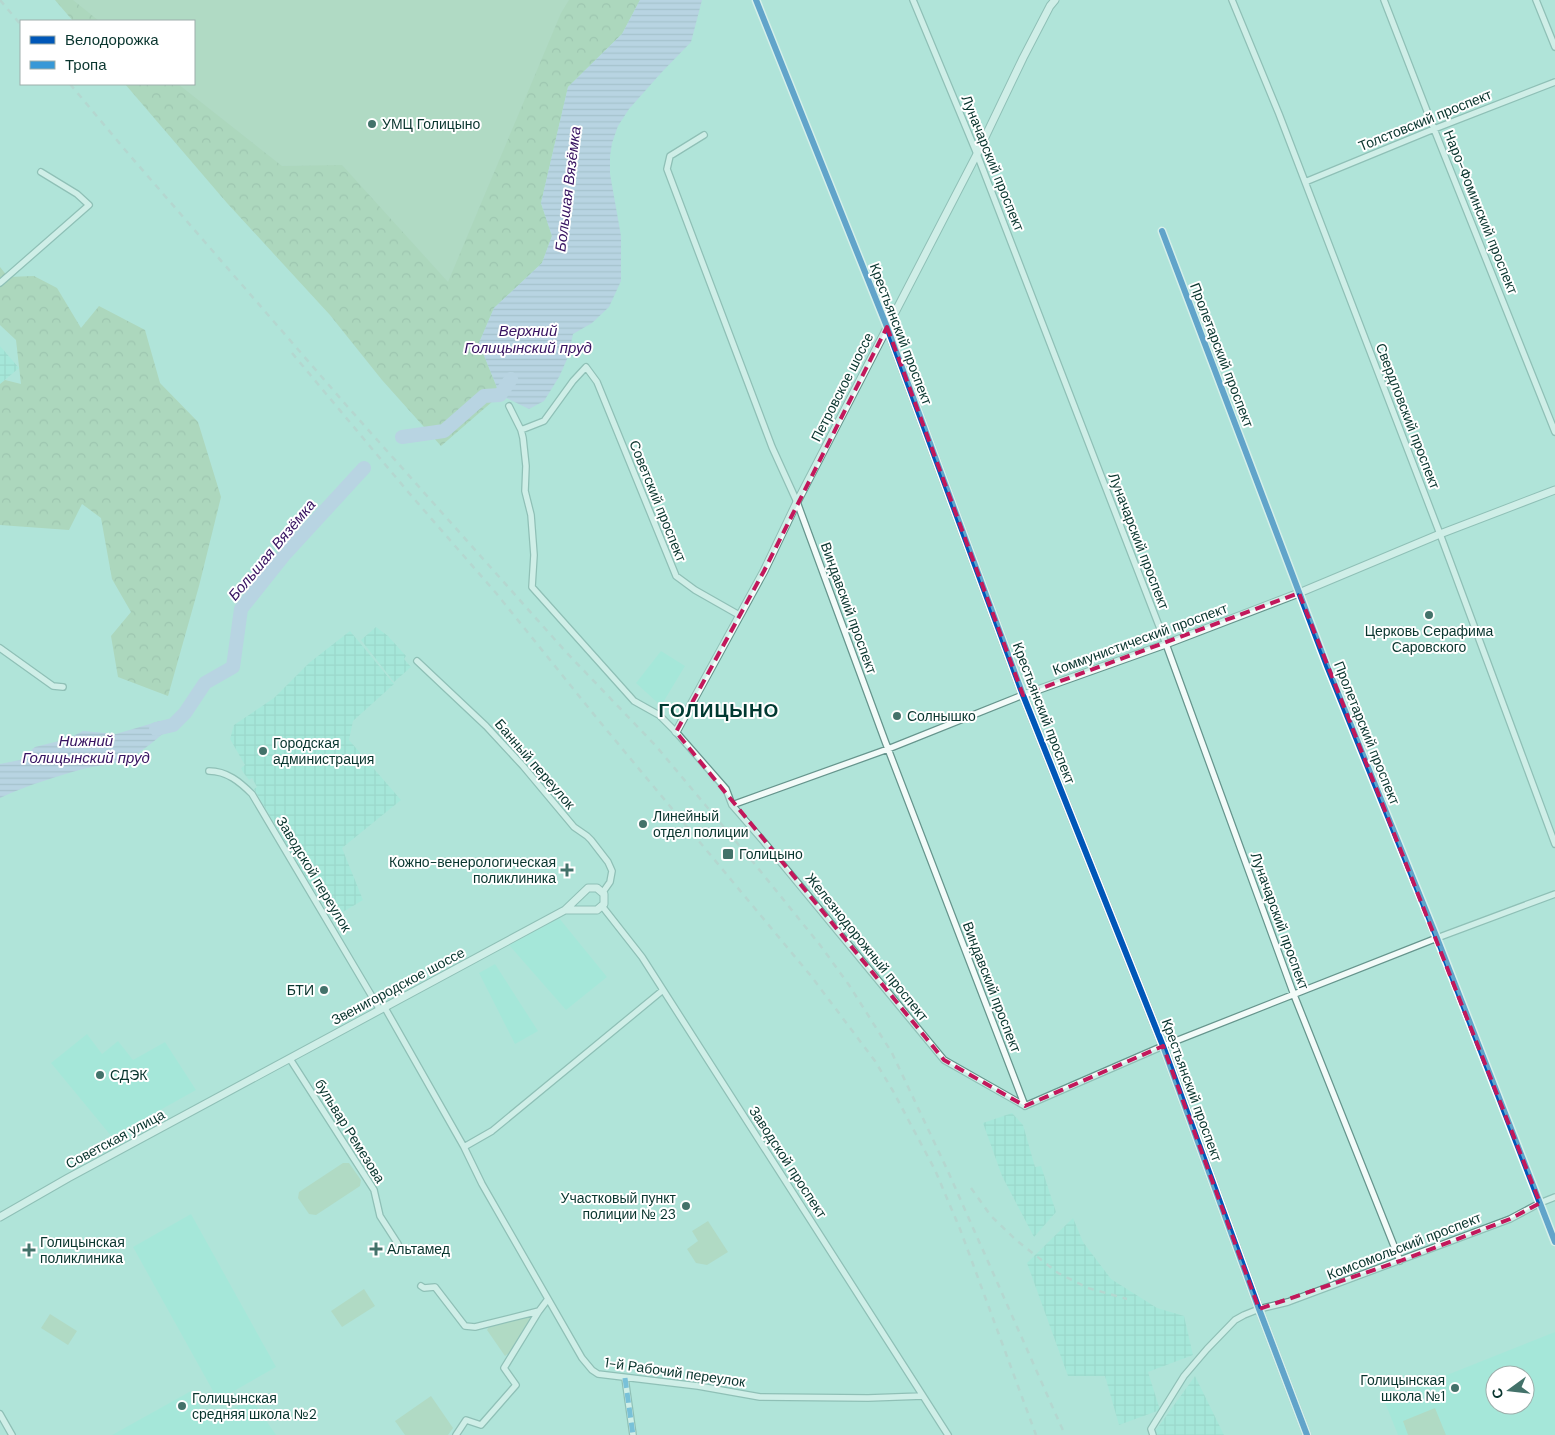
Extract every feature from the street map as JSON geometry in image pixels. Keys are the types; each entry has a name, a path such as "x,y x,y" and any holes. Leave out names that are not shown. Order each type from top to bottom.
{"street":[{"name":"Крестьянский проспект","path":"756,0 887,327 1023,696 1163,1046 1307,1435"},
{"name":"Луначарский проспект","path":"913,0 977,154 1166,644 1294,995 1400,1261"},
{"name":"Петровское шоссе","path":"676,732 764,570 797,502 977,154 1023,58 1055,0"},
{"name":"Свердловский проспект","path":"1232,0 1279,114 1440,534 1555,844"},
{"name":"Наро-Фоминский проспект","path":"1384,0 1555,432"},
{"path":"1536,0 1555,47"},
{"name":"Толстовский проспект","path":"1305,182 1555,82"},
{"name":"Виндавский проспект","path":"704,135 670,156 667,169 772,447 797,502 888,749 1025,1106"},
{"path":"0,283 89,205 76,194 41,172"},
{"name":"Пролетарский проспект","path":"1162,231 1326,666 1437,938 1555,1242"},
{"name":"Советский проспект","path":"521,430 544,421 573,381 586,367 597,382 676,576 695,590 739,615"},
{"name":"Железнодорожный проспект","path":"509,406 523,438 526,466 525,491 531,515 534,555 532,586 634,701 659,715 726,789 732,805 944,1060 1025,1106"},
{"name":"Коммунистический проспект","path":"732,805 888,749 1023,696 1166,644 1299,593 1440,534 1555,490"},
{"path":"0,648 53,686 63,687"},
{"name":"Банный переулок","path":"417,661 486,726 523,766 574,827 591,840 608,862 612,871 610,882 603,892"},
{"name":"Заводской переулок","path":"209,771 223,773 235,778 252,794 382,1009"},
{"path":"592,887 603,892 605,899 602,906 597,910 565,910 586,889 592,887"},
{"path":"582,893 581,902 587,910"},
{"path":"1025,1106 1163,1046 1437,938 1555,894"},
{"name":"Заводской проспект","path":"602,906 633,943 948,1435"},
{"name":"Звенигородское шоссе","path":"243,1085 565,910"},
{"path":"464,1147 492,1131 663,990"},
{"name":"1-й Рабочий переулок","path":"382,1009 464,1147 482,1184 582,1358 592,1370 598,1374 689,1385 760,1397 868,1398 923,1396"},
{"name":"бульвар Ремезова","path":"290,1059 374,1190 380,1216 398,1244"},
{"name":"Советская улица","path":"0,1217 68,1178 243,1085"},
{"name":"Комсомольский проспект","path":"1259,1309 1288,1302 1400,1261 1510,1219 1555,1197"},
{"path":"421,1286 424,1288 435,1287 465,1326 475,1327 539,1311"},
{"path":"456,1435 466,1420 481,1426 516,1385 504,1368 548,1299"},
{"path":"1153,1435 1151,1429 1184,1376 1198,1359 1235,1320 1259,1309"},
{"path":"625,1378 633,1435"},
{"path":"0,1414 12,1435"}],"highlighted area":[{"path":"887,327 1023,695 1299,593 1540,1203 1510,1219 1400,1261 1259,1309 1163,1046 1025,1106 944,1060 676,732 764,571"}],"shaded area":[{"name":"УМЦ Голицыно","path":"73,0 569,0 561,13 448,282 342,165 282,166 179,85 195,85 195,20 98,20"},
{"path":"0,346 19,368 0,384"},
{"path":"376,627 388,636 406,656 404,659 411,667 394,682 361,640"},
{"path":"350,631 394,684 353,721 349,740 401,800 342,848 363,900 333,918 314,886 312,887 254,789 257,787 252,778 249,780 243,772 241,768 245,765 230,739 234,725 274,698 309,663"},
{"path":"661,651 685,666 661,706 636,683"},
{"path":"559,918 607,977 566,1010 509,945"},
{"path":"495,964 538,1031 515,1044 479,973"},
{"path":"87,1034 102,1054 118,1041 133,1060 165,1042 196,1090 112,1137 51,1063"},
{"path":"1012,1113 1023,1125 1035,1167 1041,1166 1056,1212 1034,1237 1002,1176 983,1123"},
{"path":"343,1163 349,1163 361,1180 360,1186 316,1215 309,1214 298,1198 299,1192"},
{"path":"191,1214 276,1367 218,1400 133,1247"},
{"path":"1073,1218 1083,1242 1111,1279 1157,1308 1184,1316 1193,1355 1148,1372 1160,1410 1119,1425 1105,1376 1068,1376 1027,1263"},
{"path":"708,1221 728,1252 707,1265 696,1263 687,1249 698,1241 692,1231"},
{"path":"364,1289 375,1306 342,1327 331,1311"},
{"path":"50,1314 77,1331 68,1345 41,1328"},
{"path":"529,1315 531,1318 509,1353 505,1356 487,1330 489,1326"},
{"name":"Голицынская школа №1","path":"1555,1332 1555,1435 1398,1435 1384,1400"},
{"path":"1195,1376 1224,1435 1157,1435 1156,1430"},
{"name":"Голицынская средняя школа №2","path":"191,1391 210,1423 251,1398 276,1435 112,1435"},
{"path":"431,1396 453,1428 448,1435 405,1435 395,1421"},
{"path":"1435,1408 1446,1435 1408,1435 1403,1421"}],"green space":[{"path":"55,0 640,0 622,34 568,87 541,203 552,236 542,263 494,308 479,343 500,395 441,446 382,380 330,315 227,203 126,85 195,85 195,20 72,20"},
{"path":"0,267 8,277 34,276 57,288 81,328 99,306 145,330 160,383 198,422 221,497 199,586 168,696 118,677 111,636 131,612 112,579 101,518 82,504 69,530 0,525 0,384 5,380 21,384 16,340 0,325"}],"water":[{"name":"Верхний Голицынский пруд","path":"640,0 702,0 691,42 629,109 618,126 612,143 610,174 621,236 621,281 609,307 592,323 573,334 568,357 559,377 544,401 529,409 500,395 479,343 494,308 542,263 552,236 541,203 568,87 622,34"},
{"name":"Нижний Голицынский пруд","path":"160,721 173,725 145,748 127,759 54,777 0,798 0,764 20,760 35,747 67,739 83,731 116,734"}],"waterway":[{"name":"Большая Вязёмка","path":"402,437 444,431 484,396 500,395 511,379"},
{"name":"Большая Вязёмка","path":"156,729 173,725 185,713 205,683 233,667 241,609 285,554 364,468"}],"railway":[{"path":"0,0 20,24"},
{"path":"71,85 347,406 566,652 656,746 820,945 849,985 892,1053 946,1167 1065,1435"},
{"path":"292,353 409,493 496,593 600,722 811,976 875,1061 935,1170 960,1229 1036,1435"},
{"path":"971,1188 991,1216 1016,1240 1058,1273 1088,1288 1127,1299"}],"marked path":[{"path":"625,1378 633,1435"}],"cycle path":[{"path":"756,0 887,327 1023,695 1163,1046 1307,1435"},
{"path":"1162,231 1327,666 1437,938 1555,1242"}],"place":[{"name":"УМЦ Голицыно","path":"372,124"},
{"name":"Церковь Серафима Саровского","path":"1429,615"},
{"name":"Солнышко","path":"897,716"},
{"name":"Городская администрация","path":"263,751"},
{"name":"Линейный отдел полиции","path":"643,824"},
{"name":"Голицыно","path":"728,854"},
{"name":"Кожно-венерологическая поликлиника","path":"567,870"},
{"name":"БТИ","path":"324,990"},
{"name":"СДЭК","path":"100,1075"},
{"name":"Участковый пункт полиции № 23","path":"686,1206"},
{"name":"Альтамед","path":"376,1249"},
{"name":"Голицынская поликлиника","path":"29,1250"},
{"name":"Голицынская школа №1","path":"1455,1388"},
{"name":"Голицынская средняя школа №2","path":"182,1406"}],"district":[{"name":"ГОЛИЦЫНО","path":"719,710"}]}
